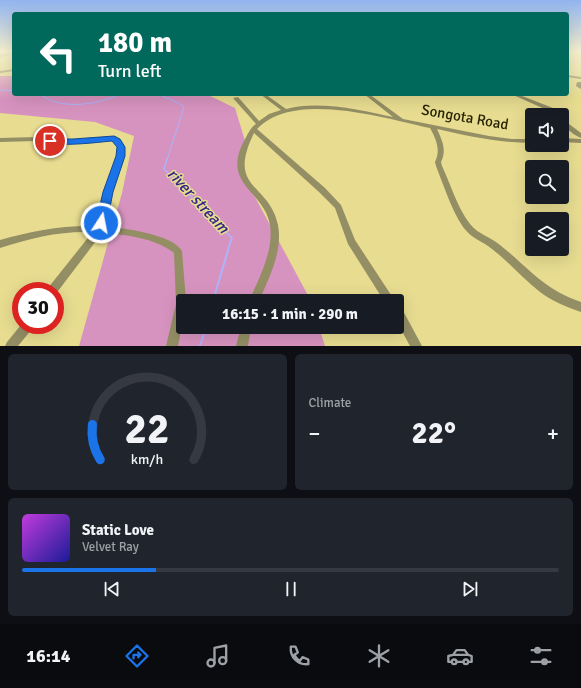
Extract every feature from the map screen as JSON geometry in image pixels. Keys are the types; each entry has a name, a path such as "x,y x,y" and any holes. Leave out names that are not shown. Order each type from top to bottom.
{"street":[{"path":"0,72 12,70"},
{"path":"569,77 580,83"},
{"path":"265,96 286,111"},
{"path":"369,96 403,121"},
{"path":"519,96 549,108"},
{"path":"236,98 256,126 338,207 351,241 385,294"},
{"name":"Songota Road","path":"256,126 267,118 286,111 313,108 336,108 489,138 525,141"},
{"path":"256,126 248,137 242,160 242,172 244,180 268,207 276,233 266,274 257,294"},
{"path":"432,126 442,151 442,157 438,162 439,166 461,215 471,231 494,246 540,287 563,301 581,306"},
{"path":"569,127 581,136"},
{"path":"0,140 37,139 64,142 114,138 121,147 120,156 108,192 101,223 90,242 59,282"},
{"path":"569,140 581,141"},
{"path":"0,244 24,236 47,231 84,228 123,232 167,242 178,251 182,304 172,346"},
{"path":"404,324 416,346"},
{"path":"11,346 21,334"},
{"path":"242,346 245,334"}],"shaded area":[{"path":"0,76 12,76 12,96 210,96 235,108 246,144 242,173 307,294 176,294 176,334 321,334 325,346 79,346 122,193 134,136 95,122 0,113"}],"waterway":[{"name":"river stream","path":"0,90 12,91"},
{"name":"river stream","path":"43,96 58,103 67,104 86,104 116,96"},
{"name":"river stream","path":"162,96 184,107 167,160"},
{"name":"river stream","path":"167,159 164,169 232,238 231,241"},
{"name":"river stream","path":"215,294 231,240"},
{"name":"river stream","path":"200,346 204,334"}],"route":[{"path":"50,141 73,142 114,138 118,141 121,147 120,156 108,192 101,223"}]}
